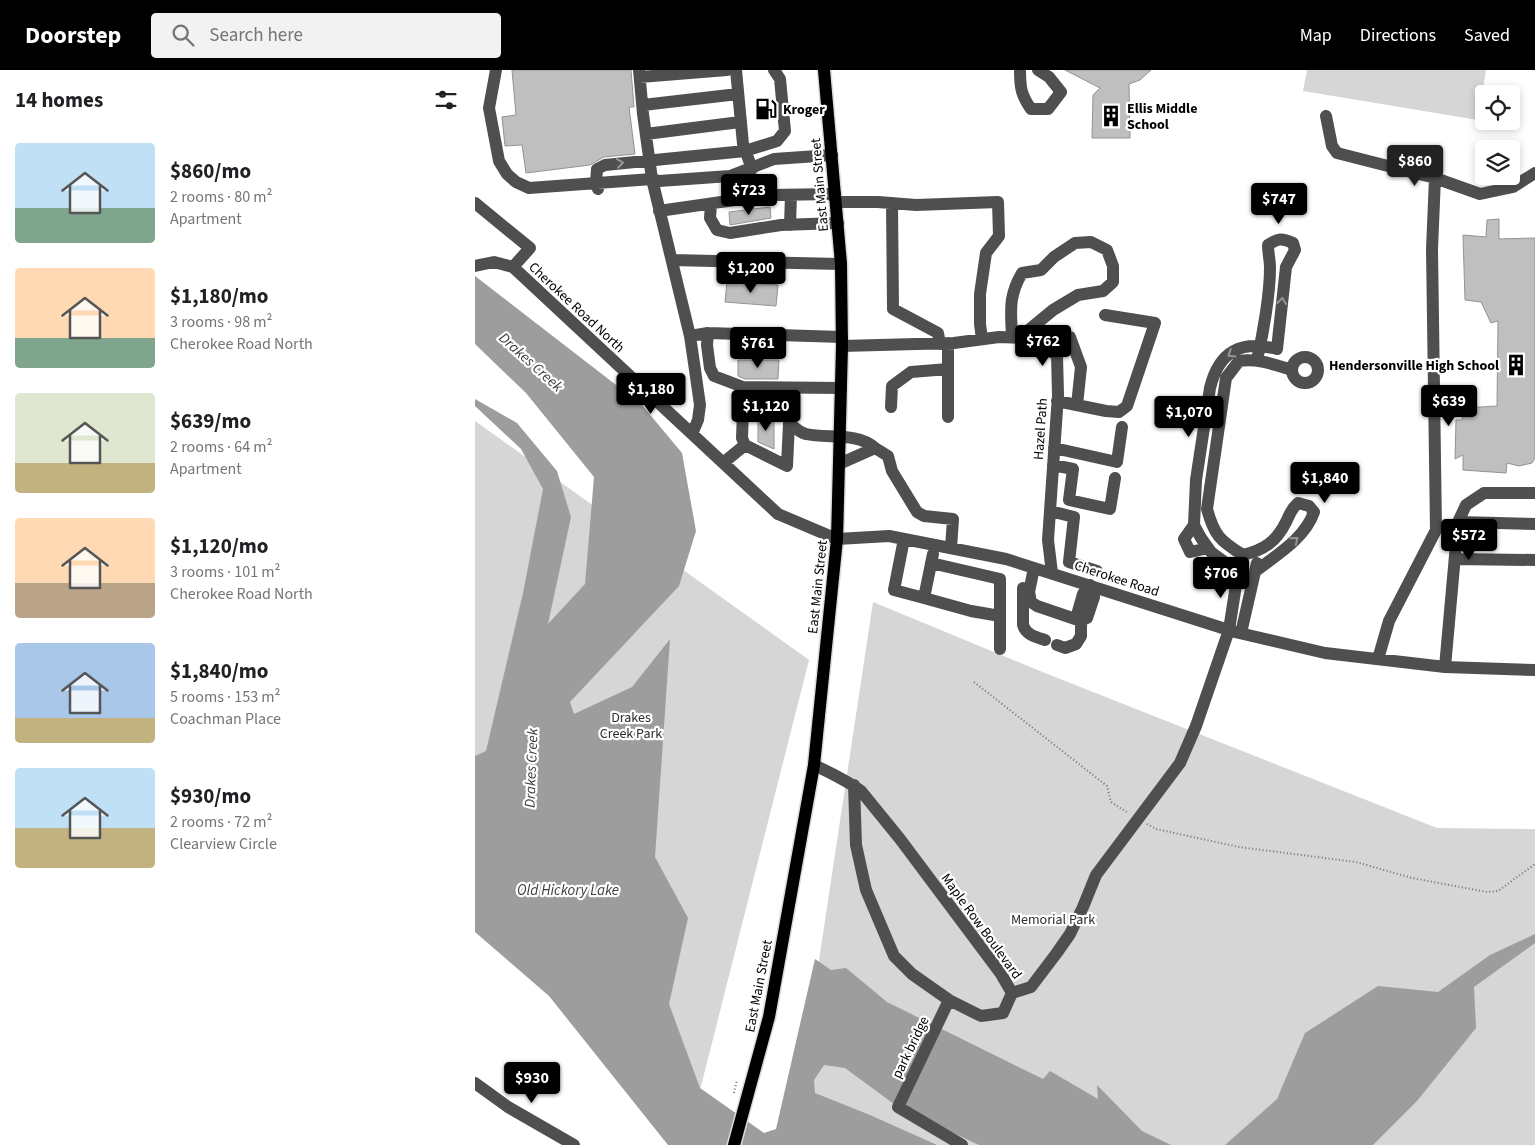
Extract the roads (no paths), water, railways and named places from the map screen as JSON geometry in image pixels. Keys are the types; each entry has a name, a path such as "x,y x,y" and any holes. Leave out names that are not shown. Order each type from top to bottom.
{"main road":[{"name":"East Main Street","path":"734,1145 769,1017 814,765 837,539 842,341 841,264 824,70"}],"street":[{"path":"496,70 489,108 499,161 507,174 516,182 529,188 596,183 653,183 730,176 774,159 832,155"},
{"path":"692,434 698,420 699,405 690,336 653,183 640,74 727,70"},
{"path":"735,70 743,144 752,169"},
{"path":"596,183 596,173 600,167 649,160 745,151 777,142 785,132 780,79 774,70"},
{"path":"1020,70 1020,86 1023,99 1031,110 1048,109 1061,92 1049,77 1038,70"},
{"path":"643,105 738,94"},
{"path":"1326,116 1332,146 1337,153 1435,178 1480,194 1513,187 1535,173"},
{"path":"646,134 741,122"},
{"path":"1379,659 1389,621 1436,530 1432,249 1435,178"},
{"path":"659,212 769,195 916,205 998,202 999,236 986,253 980,294 982,339"},
{"path":"790,225 791,195"},
{"path":"892,203 893,309 938,333 944,343 948,369 948,417"},
{"path":"475,204 530,248 513,267"},
{"path":"711,204 710,218 717,230 730,232 790,225 838,223"},
{"path":"1257,360 1261,345 1270,267 1268,245 1276,239 1283,238 1293,243 1295,250 1286,267 1274,365"},
{"path":"1012,337 1011,298 1016,284 1023,273 1041,270 1054,257 1075,243 1091,242 1107,250 1113,266 1113,282 1103,291 1078,295 1053,310 1030,328 1026,338"},
{"path":"672,260 841,264"},
{"name":"Cherokee Road North","path":"475,266 494,262 513,267 778,514 837,539"},
{"path":"1057,401 1119,412 1127,406 1155,323 1105,315"},
{"path":"708,333 707,345 710,368 714,376 743,387 841,388"},
{"name":"Hazel Path","path":"690,336 708,333 842,341 944,343 1012,337 1026,338 1057,356 1057,401 1048,540 1052,573"},
{"path":"1070,337 1081,367 1077,405"},
{"path":"1238,572 1208,548 1194,522 1197,473 1213,376 1225,356 1243,347 1261,345 1277,350 1296,364 1274,365 1257,360 1239,361 1226,378 1207,509 1211,528 1227,545 1243,554 1258,551 1269,544 1278,535 1291,508 1298,503 1309,506 1314,512 1311,522 1304,532 1257,570"},
{"path":"891,407 892,386 911,372 948,369"},
{"path":"767,403 787,409 790,416 789,423 787,466 745,445 742,438 743,411 767,403"},
{"path":"1207,412 1220,413"},
{"path":"789,423 805,434 839,436 870,444 888,456 893,470 917,512 924,516 953,520 951,548"},
{"path":"1054,448 1117,462 1121,426"},
{"path":"789,448 794,441 805,434"},
{"path":"723,463 745,445"},
{"path":"839,464 875,448"},
{"path":"1053,465 1073,469 1069,500 1110,509 1115,478"},
{"path":"1197,473 1211,473"},
{"path":"1445,667 1458,522 1466,505 1483,494 1535,493"},
{"path":"1050,511 1074,517 1069,562 1097,571"},
{"path":"1194,522 1208,516"},
{"path":"1458,522 1535,524"},
{"name":"Cherokee Road","path":"837,539 889,536 1006,559 1235,631 1325,653 1445,667 1535,670"},
{"path":"904,539 894,590 971,611 1000,612 1022,607"},
{"path":"924,598 935,545"},
{"path":"1012,993 1031,986 1056,954 1070,934 1096,875 1180,763 1247,603 1257,570 1258,551"},
{"path":"1235,631 1238,572 1243,554"},
{"path":"1455,559 1535,560"},
{"path":"931,563 1000,579 1000,649"},
{"path":"1031,567 1023,588 1024,629 1030,634 1065,648 1076,644 1081,636 1081,621 1077,615 1083,594 1090,585"},
{"path":"1031,567 1029,592 1031,602 1037,606 1081,621"},
{"name":"Maple Row Boulevard","path":"814,765 844,779 853,785 861,791 900,839 1001,974 1012,993 1003,1013 981,1016 949,1000 912,974 893,956 866,890 856,845 853,785"},
{"name":"park bridge","path":"949,1000 898,1107 962,1145"},
{"path":"475,1084 574,1145"}],"water":[{"name":"Old Hickory Lake","path":"475,276 642,405 682,453 696,531 679,586 570,702 574,714 632,687 670,639 655,857 688,918 669,1004 700,1088 764,1133 776,1129 815,959 831,970 846,968 887,1002 1043,1079 1050,1071 1098,1099 1097,1085 1142,1131 1171,1145 979,1145 898,1107 845,1068 824,1065 814,1080 815,1093 937,1145 668,1145 549,996 475,932 475,756 486,751 523,593 543,489 521,449 475,406 475,399 517,423 557,471 571,517 548,624 585,584 594,477 526,393 475,344"},
{"path":"1535,934 1535,943 1474,987 1476,1028 1417,1101 1373,1145 1225,1145 1277,1099 1305,1033 1378,986 1438,992 1490,955"}],"place":[{"name":"Kroger","path":"766,109"},
{"name":"Ellis Middle School","path":"1111,116"},
{"name":"Hendersonville High School","path":"1516,365"}],"water label":[{"name":"Drakes Creek","path":"531,362"},
{"name":"Drakes Creek","path":"531,768"}],"park label":[{"name":"Drakes Creek Park","path":"631,726"},
{"name":"Memorial Park","path":"1053,919"}]}
